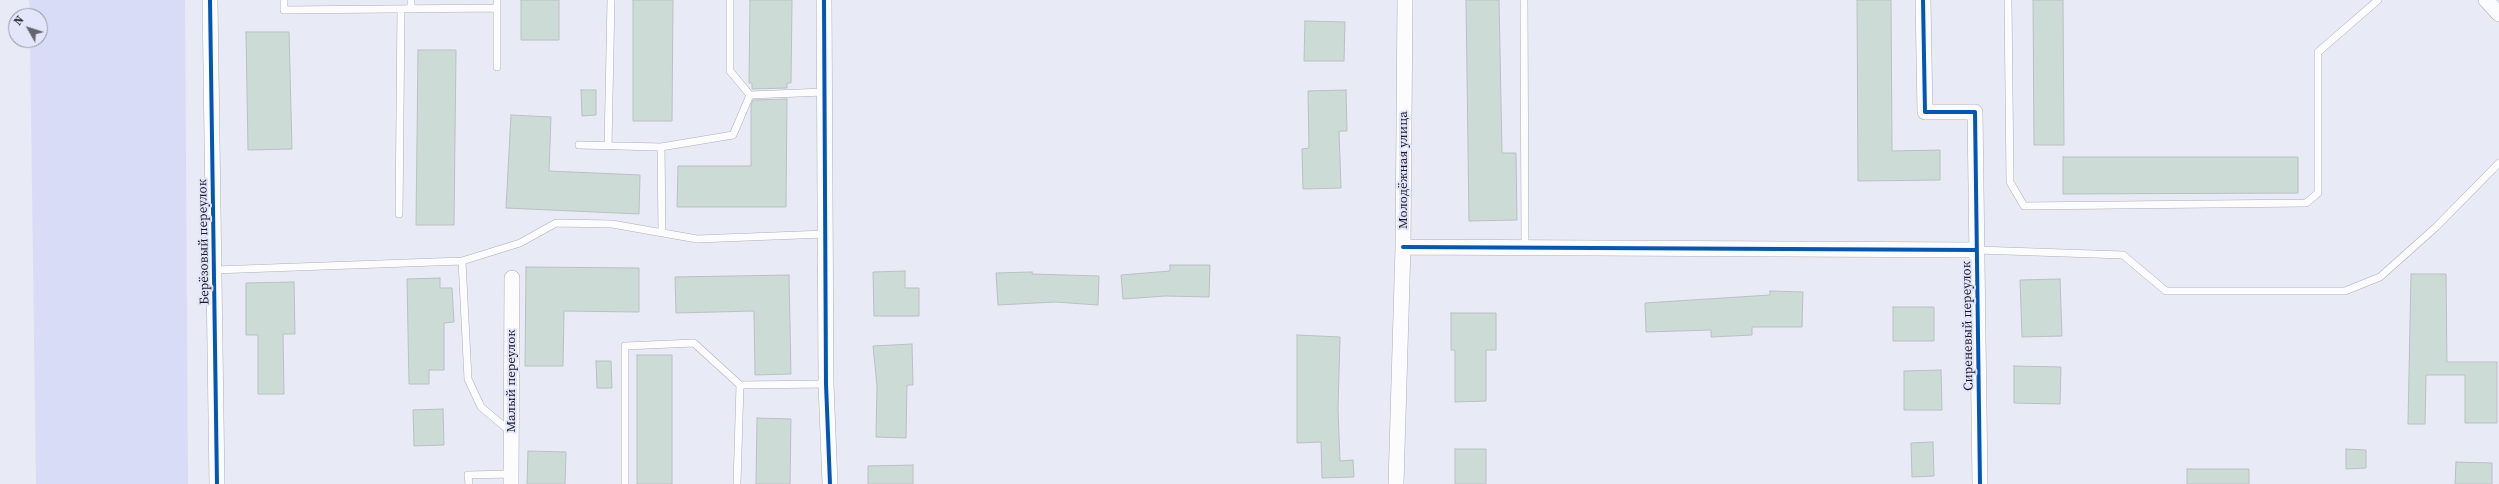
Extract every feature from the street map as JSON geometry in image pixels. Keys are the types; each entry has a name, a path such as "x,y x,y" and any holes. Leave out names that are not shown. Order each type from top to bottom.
{"street":[{"name":"Берёзовый переулок","path":"210,0 217,484"},
{"path":"824,0 826,384 830,484"},
{"name":"Молодёжная улица","path":"1396,484 1403,247 1405,0"},
{"name":"Сиреневый переулок","path":"1923,0 1925,112 1975,112 1980,484"},
{"path":"2486,0 2499,14"},
{"path":"1403,247 1977,250"},
{"name":"Малый переулок","path":"511,479 512,278"}],"lane":[{"path":"284,0 284,10 497,8"},
{"path":"410,9 411,0"},
{"path":"497,0 497,67"},
{"path":"608,146 611,0"},
{"path":"730,0 730,71 750,95"},
{"path":"1524,0 1525,248"},
{"path":"2008,0 2010,182 2024,206 2306,203 2318,193 2318,52 2378,0"},
{"path":"399,214 401,9"},
{"path":"750,95 824,92"},
{"path":"579,145 661,147 733,135 750,95"},
{"path":"661,147 662,233"},
{"path":"1977,250 2123,255 2166,291 2346,291 2380,277 2436,227 2499,163"},
{"path":"214,270 462,261 520,243 556,223 612,224 697,239 825,234"},
{"path":"462,261 468,379 482,407 511,432"},
{"path":"625,484 625,346 694,343 740,385 826,384"},
{"path":"737,484 740,385"},
{"path":"469,484 468,475 511,479"}],"shaded area":[{"path":"29,0 185,0 188,484 36,484 30,48 48,48 48,8 30,8"}],"building":[{"path":"521,0 559,0 559,40 521,40"},
{"path":"633,0 673,0 672,121 633,121"},
{"path":"750,0 792,0 791,83 787,83 787,88 752,89 752,83 749,83"},
{"path":"1466,0 1499,0 1502,153 1516,153 1517,220 1469,221"},
{"path":"1857,0 1891,0 1892,151 1940,150 1940,180 1858,181"},
{"path":"2033,0 2063,0 2064,145 2034,145"},
{"path":"1305,21 1345,22 1344,61 1304,61"},
{"path":"246,32 289,32 292,149 248,150"},
{"path":"418,50 456,50 454,225 416,225"},
{"path":"581,90 596,90 596,115 582,116"},
{"path":"1346,90 1347,131 1339,131 1341,188 1303,189 1302,149 1309,148 1308,91"},
{"path":"787,99 786,207 677,207 678,166 751,166 751,105 753,100"},
{"path":"511,115 551,117 549,171 640,175 639,214 506,208"},
{"path":"2063,157 2298,157 2298,193 2063,194"},
{"path":"1170,265 1210,265 1209,297 1165,296 1123,299 1121,275 1170,271"},
{"path":"526,267 639,268 639,312 564,311 563,366 525,366"},
{"path":"905,271 905,288 919,288 919,316 874,316 873,272"},
{"path":"1032,272 1032,274 1099,276 1098,305 1055,302 998,305 996,273"},
{"path":"2411,274 2446,274 2447,362 2497,362 2497,423 2465,423 2465,375 2426,375 2425,424 2408,424"},
{"path":"789,275 791,374 755,375 754,311 676,313 675,277"},
{"path":"440,278 440,288 452,288 454,322 444,323 444,370 429,370 429,384 409,384 407,279"},
{"path":"2060,279 2062,336 2022,337 2020,280"},
{"path":"294,282 295,334 283,334 284,394 258,394 258,335 246,335 246,283"},
{"path":"1770,291 1803,292 1802,327 1752,327 1752,335 1711,337 1711,330 1646,332 1645,303 1770,295"},
{"path":"1893,307 1934,307 1934,341 1893,341"},
{"path":"1451,313 1496,313 1496,350 1486,350 1486,401 1455,402 1455,350 1451,350"},
{"path":"1297,335 1340,337 1338,409 1340,461 1353,460 1354,477 1322,478 1321,442 1297,443"},
{"path":"912,344 913,385 907,385 906,438 876,437 877,386 873,346"},
{"path":"637,355 672,355 672,484 637,484"},
{"path":"596,361 611,361 612,388 597,388"},
{"path":"2014,366 2061,367 2060,404 2014,403"},
{"path":"1941,370 1942,410 1904,410 1904,371"},
{"path":"443,409 444,445 414,446 413,410"},
{"path":"757,418 791,419 790,484 756,484"},
{"path":"1933,442 1934,476 1912,477 1911,443"},
{"path":"1455,449 1486,449 1486,484 1455,484"},
{"path":"2346,449 2366,450 2366,468 2346,469"},
{"path":"528,451 566,452 565,484 527,484"},
{"path":"2456,462 2492,463 2492,484 2455,484"},
{"path":"913,465 913,484 868,484 868,466"},
{"path":"2187,469 2249,469 2249,484 2187,484"}],"cycle path":[{"path":"210,0 217,484"},
{"path":"824,0 826,384 830,484"},
{"path":"1923,0 1925,112 1975,112 1980,484"},
{"path":"1403,247 1977,250"}]}
